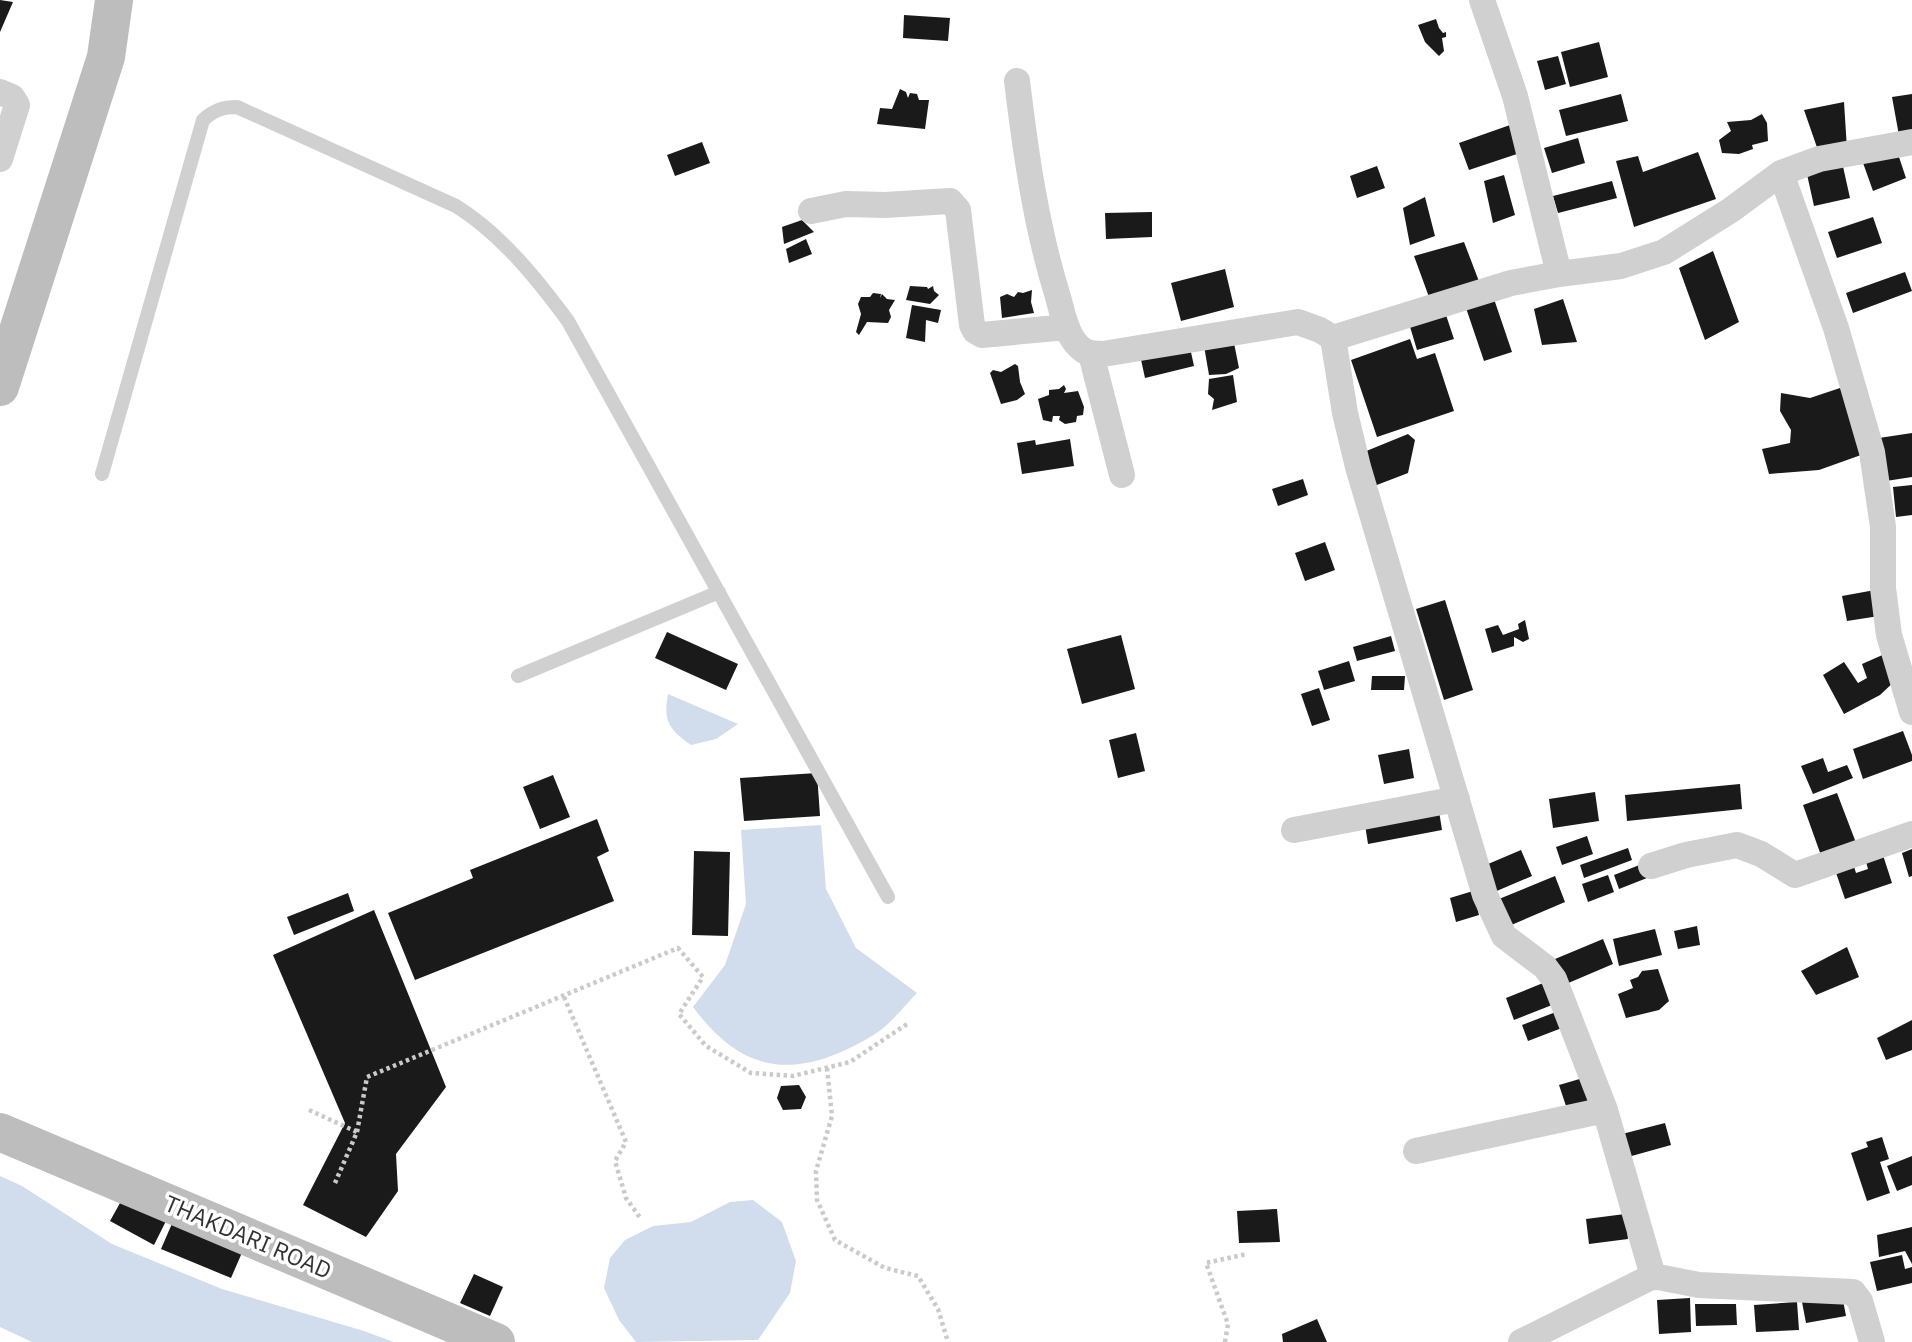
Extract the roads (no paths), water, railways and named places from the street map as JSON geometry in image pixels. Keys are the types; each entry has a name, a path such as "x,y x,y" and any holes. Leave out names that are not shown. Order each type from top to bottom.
{"street":[{"path":"0,387 106,57 114,0"},
{"path":"1482,0 1515,96 1559,274"},
{"path":"1017,81 1031,190 1047,261 1067,327 1081,349 1091,354 1103,354 1298,323 1321,330 1333,338 1345,413 1358,467 1480,884 1504,936 1545,967 1554,979 1605,1110 1653,1276"},
{"path":"0,92 12,97 17,106 0,159"},
{"path":"1333,338 1452,299 1511,283 1621,266 1664,252 1731,210 1782,173 1819,159 1912,142"},
{"path":"1782,173 1836,328 1872,452 1883,527 1883,588 1889,635 1912,712"},
{"path":"811,211 846,204 885,205 950,201 958,210 972,325 975,331 982,335 1067,327"},
{"path":"1091,354 1122,475"},
{"path":"1294,830 1457,799"},
{"path":"1651,866 1686,855 1737,845 1761,854 1795,875 1912,834"},
{"path":"1416,1151 1605,1110"},
{"name":"THAKDARI ROAD","path":"0,1132 496,1342"},
{"path":"1521,1342 1653,1276 1699,1285 1853,1292 1860,1301 1872,1342"}],"lane":[{"path":"102,474 203,120 211,113 225,107 237,107 456,206 500,241 568,321 888,897"},
{"path":"518,676 719,592"}],"water":[{"path":"668,694 738,724 716,739 691,745 669,724 666,711"},
{"path":"821,825 826,889 856,948 917,993 880,1031 841,1052 796,1064 758,1060 724,1041 693,1007 725,965 746,904 741,830"},
{"path":"0,1176 22,1186 112,1244 222,1289 394,1342 32,1342 0,1327"},
{"path":"753,1200 782,1222 796,1261 790,1293 758,1340 636,1342 619,1320 604,1288 610,1258 625,1240 653,1226 691,1222 730,1202"}]}
